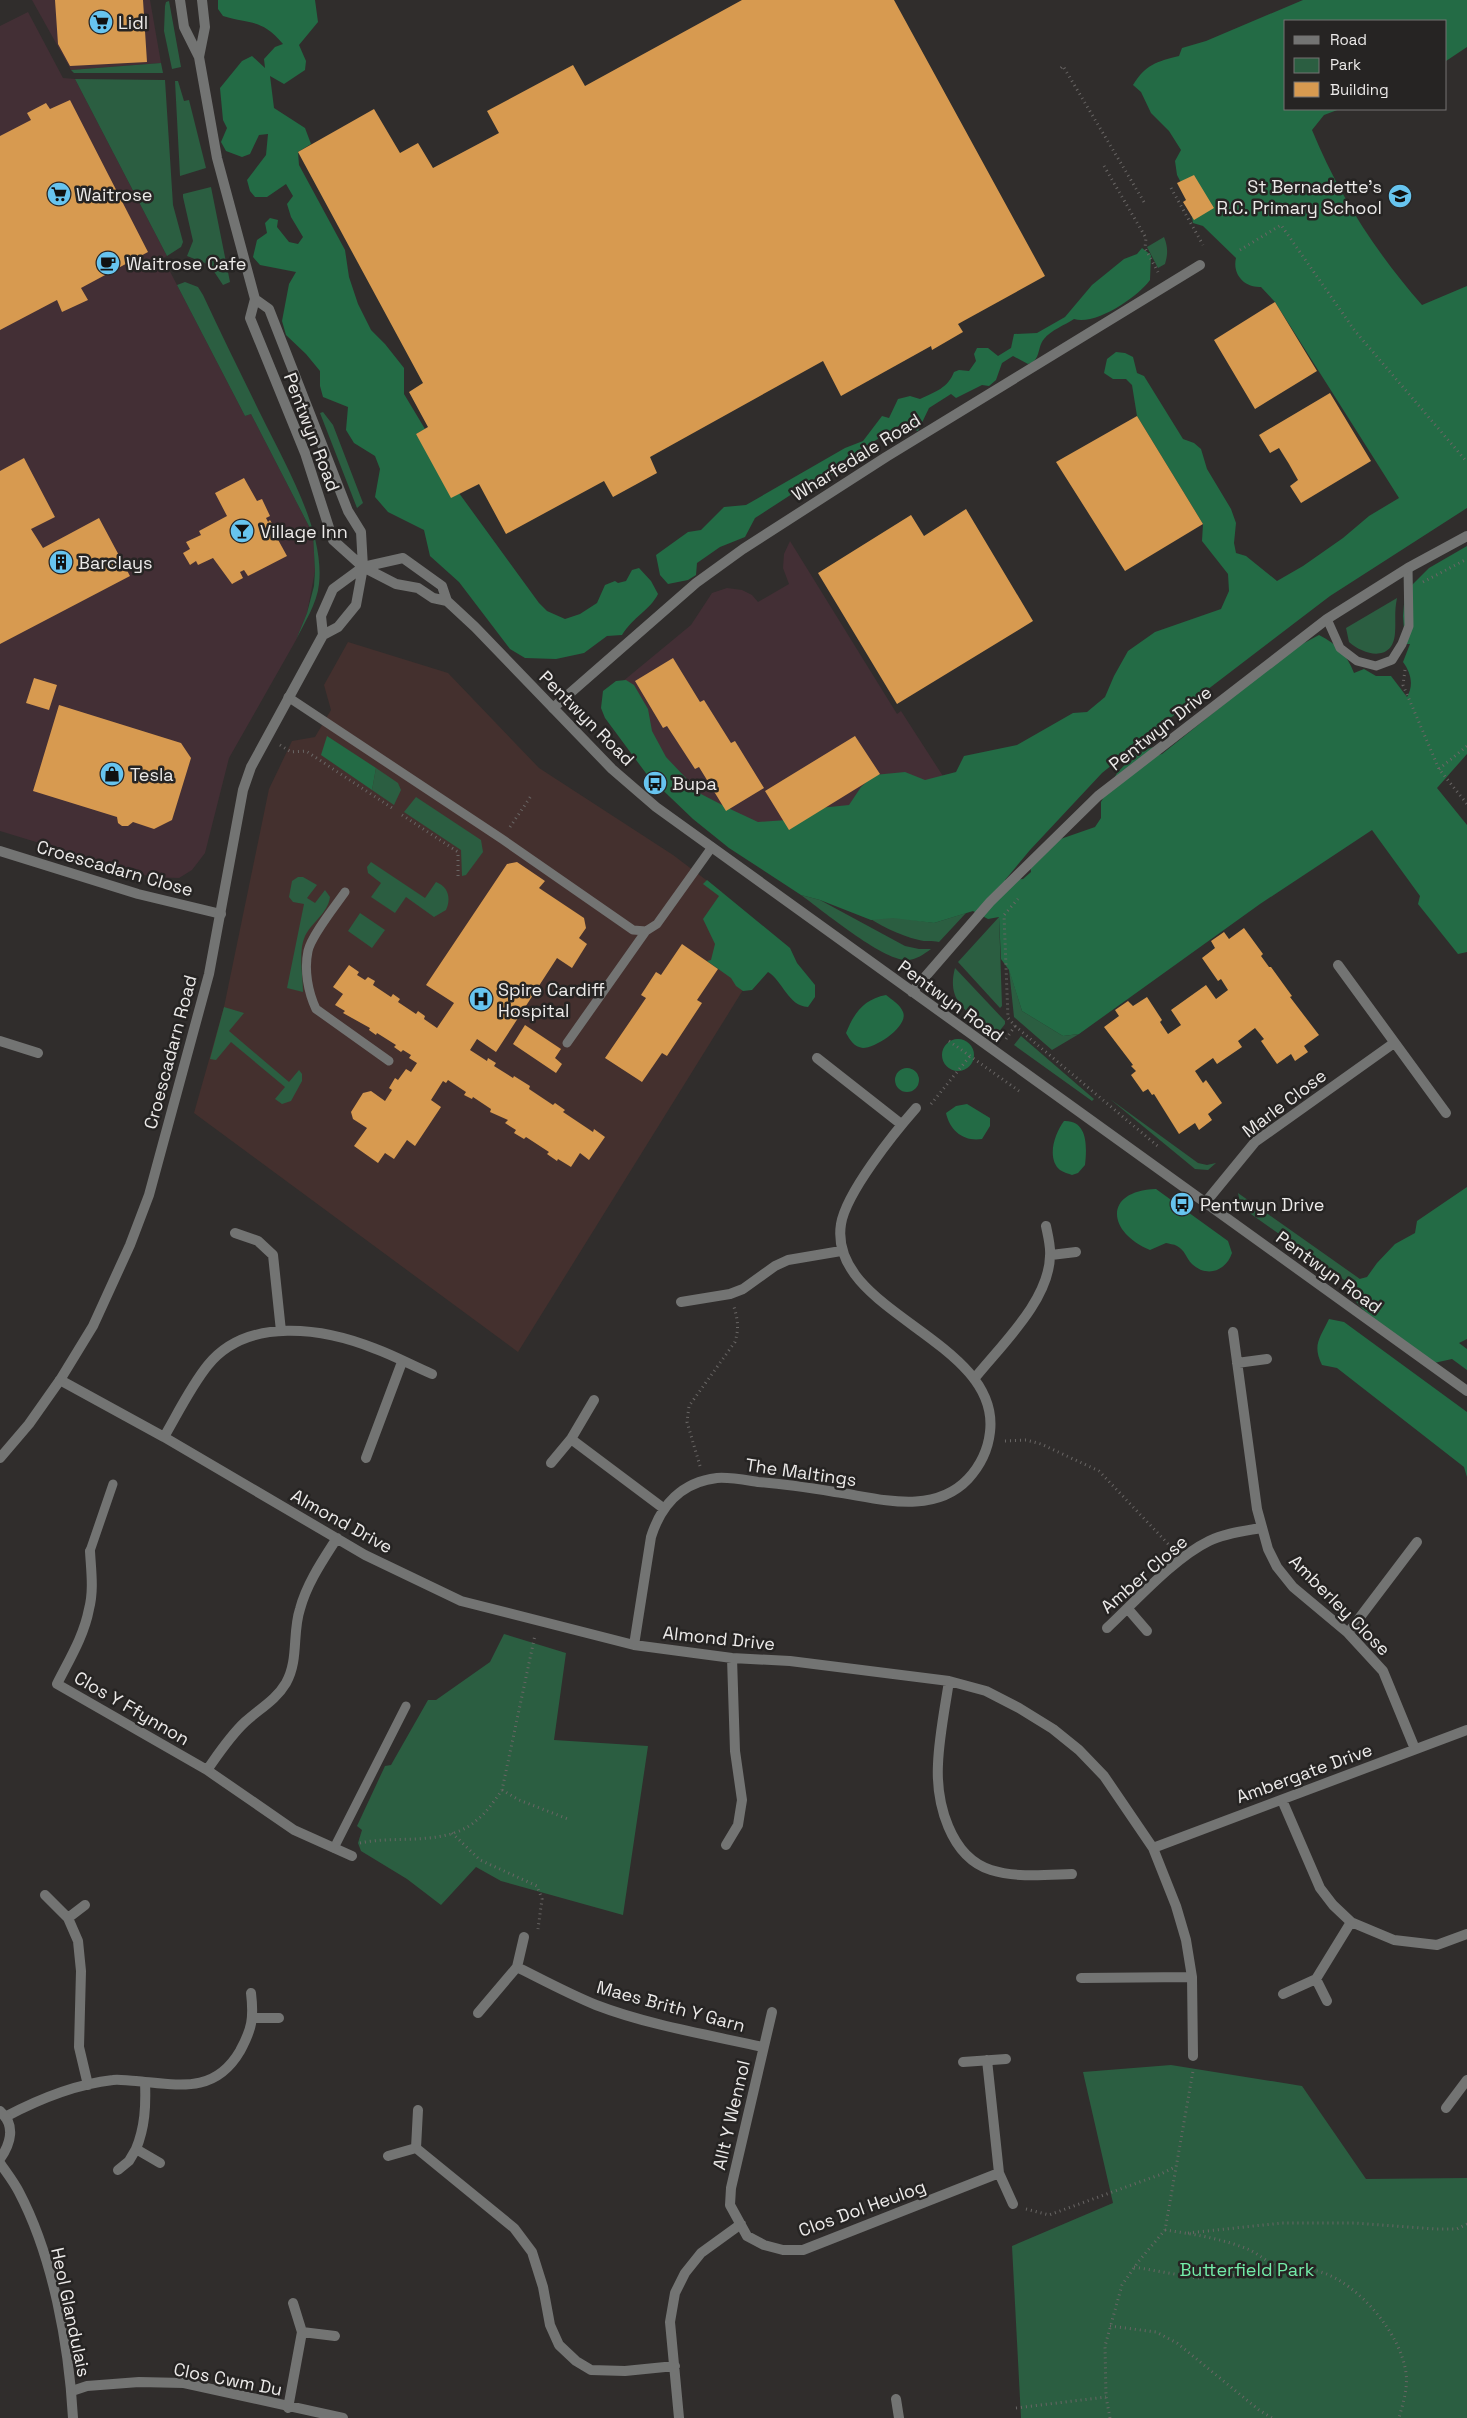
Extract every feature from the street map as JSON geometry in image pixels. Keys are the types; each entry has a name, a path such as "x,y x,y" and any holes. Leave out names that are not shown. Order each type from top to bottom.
{"street":[{"name":"Pentwyn Road","path":"180,0 184,27 200,57 217,158 255,298 250,318 305,453 332,540 363,567 396,584 418,588 433,598 447,601 475,626 612,769 656,807 791,907 1467,1391"},
{"name":"Pentwyn Road","path":"200,57 205,26 202,0"},
{"name":"Wharfedale Road","path":"553,708 696,583 742,549 893,452 1200,265"},
{"name":"Pentwyn Road","path":"255,298 269,309 348,511 361,532 363,567"},
{"name":"Pentwyn Drive","path":"912,992 990,902 1098,796 1327,619 1408,568 1467,536"},
{"name":"Pentwyn Road","path":"363,567 403,558 442,586 447,601"},
{"name":"Croescadarn Road","path":"323,635 321,616 333,589 363,567"},
{"name":"Croescadarn Road","path":"0,1458 60,1380 93,1326 110,1292 149,1195 206,983 221,914 236,821 250,767 323,635 338,627 356,605 363,567"},
{"name":"Croescadarn Close","path":"0,851 138,894 221,914"},
{"path":"1338,965 1446,1113"},
{"path":"0,1041 38,1054"},
{"name":"Marle Close","path":"1206,1203 1255,1142 1394,1043"},
{"path":"817,1058 902,1124"},
{"name":"The Maltings","path":"634,1645 651,1537 663,1508 672,1498 687,1487 719,1478 777,1484 904,1502 932,1500 951,1493 980,1465 989,1442 992,1418 985,1397 974,1379 960,1363 870,1291 848,1265 841,1251 840,1225 845,1208 853,1192 902,1124 916,1108"},
{"path":"974,1379 1034,1304 1045,1286 1051,1255 1046,1226"},
{"path":"235,1232 258,1241 273,1255 282,1331"},
{"path":"681,1302 730,1294 743,1289 788,1260 841,1251"},
{"path":"1051,1255 1076,1252"},
{"path":"164,1437 209,1364 240,1340 263,1332 282,1331 346,1339 376,1349 432,1374"},
{"name":"Amberley Close","path":"1233,1332 1261,1528 1268,1549 1277,1566 1294,1586 1348,1633 1382,1671 1416,1750"},
{"path":"1237,1362 1267,1359"},
{"path":"366,1458 402,1362"},
{"name":"Almond Drive","path":"60,1380 164,1437 365,1556 461,1600 634,1645 732,1658 790,1661 949,1681 986,1691 1019,1708 1053,1729 1079,1750 1104,1776 1153,1848 1186,1940 1192,1977 1193,2056"},
{"path":"551,1463 571,1440 594,1400"},
{"path":"571,1440 663,1508"},
{"name":"Amber Close","path":"1107,1628 1182,1559 1210,1540 1233,1533 1261,1528"},
{"path":"207,1770 238,1730 276,1697 285,1684 292,1669 295,1630 300,1608 318,1567 337,1538"},
{"path":"1348,1633 1417,1542"},
{"name":"Clos Y Ffynnon","path":"90,1551 92,1588 90,1609 83,1631 57,1684 207,1770 294,1830 352,1856"},
{"path":"1128,1609 1147,1631"},
{"path":"726,1845 738,1825 742,1800 735,1750 732,1658"},
{"path":"949,1681 938,1765 940,1794 947,1822 958,1847 974,1862 992,1870 1026,1875 1072,1874"},
{"name":"Ambergate Drive","path":"1153,1848 1467,1730"},
{"path":"1282,1800 1320,1888 1333,1905 1351,1922 1394,1940 1437,1945 1467,1934"},
{"path":"45,1895 68,1918 78,1941 81,1971 79,2046 88,2085"},
{"path":"68,1918 85,1905"},
{"path":"1283,1994 1316,1979 1351,1922"},
{"path":"478,2013 517,1967 524,1937"},
{"name":"Maes Brith Y Garn","path":"517,1967 597,2005 668,2026 763,2047"},
{"path":"1081,1978 1192,1977"},
{"path":"1316,1979 1327,2001"},
{"path":"0,2159 8,2146 11,2134 3,2114 88,2085 114,2080 189,2085 213,2080 232,2064 247,2038 254,2018 251,1993"},
{"name":"Allt Y Wennol","path":"741,2224 730,2204 731,2188 772,2012"},
{"path":"254,2018 279,2018"},
{"path":"963,2062 1006,2059"},
{"path":"987,2060 999,2173 1013,2204"},
{"path":"118,2170 129,2161 142,2135 146,2107 145,2082"},
{"path":"1446,2108 1465,2086"},
{"path":"416,2148 418,2110"},
{"path":"416,2148 514,2228 532,2252 543,2287 550,2325 559,2345 576,2361 591,2370 625,2371 676,2366"},
{"path":"388,2156 416,2148"},
{"path":"136,2149 160,2163"},
{"name":"Heol Glandulais","path":"0,2163 18,2190 42,2249 55,2297 72,2391 73,2418"},
{"name":"Clos Dol Heulog","path":"741,2224 747,2236 764,2245 783,2250 803,2250 999,2173"},
{"path":"679,2418 676,2366 670,2322 675,2293 685,2273 701,2253 741,2224"},
{"name":"Clos Cwm Du","path":"288,2408 302,2332 293,2303"},
{"path":"302,2332 335,2336"},
{"name":"Clos Cwm Du","path":"72,2391 88,2386 139,2382 184,2383 288,2408 343,2418"},
{"path":"896,2399 899,2418"}],"lane":[{"path":"1327,619 1340,648 1357,661 1376,666 1392,660 1402,644 1409,626 1408,568"},
{"path":"288,697 633,930 646,931"},
{"path":"567,1043 646,931 657,924 712,847"},
{"path":"345,892 308,950 307,982 310,997 316,1009 388,1061"},
{"path":"90,1551 113,1484"},
{"path":"334,1848 406,1706"}],"path":[{"path":"1061,68 1063,66 1144,202 1146,201"},
{"path":"1104,166 1146,238 1145,248 1158,272"},
{"path":"1171,188 1203,245"},
{"path":"1240,250 1281,225 1354,331 1467,462"},
{"path":"1424,590 1423,582 1467,560"},
{"path":"1406,667 1404,685 1439,769 1467,804"},
{"path":"266,737 291,752 306,751 392,808"},
{"path":"1439,769 1467,746"},
{"path":"506,832 531,796"},
{"path":"402,815 458,852 458,877"},
{"path":"1023,894 1004,915 1008,1018 1015,1026 1166,1152"},
{"path":"1006,1039 1015,1026"},
{"path":"948,1041 1019,1091"},
{"path":"916,1108 928,1108 970,1056"},
{"path":"704,1481 687,1422 688,1406 735,1342 738,1332 738,1320 730,1294"},
{"path":"989,1442 1026,1440 1091,1466 1099,1471 1182,1559"},
{"path":"352,1856 358,1843 452,1833 477,1821 502,1790 538,1620"},
{"path":"502,1790 519,1800 568,1819"},
{"path":"452,1833 480,1860 538,1886 542,1899 541,1919 537,1934 524,1937"},
{"path":"1110,2418 1106,2397 1105,2346 1122,2285 1134,2267 1165,2230 1194,2067 1193,2056"},
{"path":"1013,2204 1039,2214 1049,2215 1142,2182 1176,2167"},
{"path":"1185,2233 1282,2223 1355,2223 1435,2229 1457,2229 1467,2224"},
{"path":"1165,2230 1185,2233 1250,2250 1287,2271"},
{"path":"1134,2267 1197,2278 1287,2271 1319,2271 1333,2277 1354,2289 1394,2339 1402,2355 1406,2374 1406,2395 1399,2418"},
{"path":"1110,2326 1156,2332 1176,2343 1259,2410 1272,2418"},
{"path":"1016,2408 1106,2397"}],"shaded area":[{"name":"Lidl","path":"32,0 150,0 161,63 71,70"},
{"path":"28,12 63,78 75,79 167,256 163,258 245,416 251,414 313,534 315,571 307,613 296,640 229,758 205,853 192,870 179,878 151,877 0,831 0,26"},
{"path":"790,541 897,714 901,711 959,801 767,854 618,723 622,682 691,625 712,593 727,588 742,590 752,595 758,602 789,584 783,568 784,554"},
{"name":"Spire Cardiff Hospital","path":"348,642 448,673 539,768 673,855 722,892 756,969 518,1352 194,1113 224,1007 269,789 292,741 315,737 331,710 324,685"}],"green space":[{"path":"218,0 315,0 318,22 299,45 306,61 305,70 284,84 270,76 274,108 305,128 311,144 298,152 299,165 345,250 349,277 358,304 371,330 404,368 404,394 425,429 416,434 539,603 547,611 565,619 580,614 597,603 605,585 615,581 618,583 626,581 632,570 639,568 651,581 658,594 651,605 631,623 622,635 607,636 584,653 556,659 525,658 510,649 459,582 430,556 424,530 388,512 375,497 380,469 375,456 354,443 346,430 348,407 323,397 320,386 320,371 286,335 282,321 289,284 296,272 260,265 253,257 257,240 267,233 265,223 270,218 278,220 277,227 289,242 298,244 303,237 291,217 287,204 293,196 286,184 267,197 255,197 250,191 247,180 266,155 268,134 259,135 250,154 242,157 226,151 221,142 227,128 223,120 220,88 242,61 252,56 265,68 264,59 275,47 283,44 262,26 223,16 218,9"},
{"path":"1303,0 1467,0 1467,47 1447,60 1447,20 1284,20 1284,110 1337,110 1324,115 1312,130 1322,154 1346,200 1374,244 1422,305 1467,286 1467,508 1330,596 1169,719 1102,773 1030,850 1005,880 1023,879 1031,872 1030,862 1052,842 1095,827 1101,818 1101,802 1117,773 1137,752 1154,747 1154,756 1162,754 1293,649 1319,635 1341,651 1354,673 1364,669 1376,676 1391,676 1407,697 1411,684 1410,675 1403,662 1410,644 1405,644 1403,616 1405,592 1429,568 1467,546 1467,754 1437,788 1467,825 1467,952 1458,954 1418,904 1420,896 1372,830 1260,904 1079,1034 1063,1036 1022,1011 1009,970 1001,959 999,917 988,919 973,911 934,923 893,918 871,920 820,900 801,895 729,848 693,819 648,776 605,718 601,708 603,691 616,681 626,680 634,685 648,709 652,731 666,757 701,794 758,822 787,820 810,809 849,805 861,787 874,775 905,772 925,780 956,772 964,756 1017,745 1073,713 1087,712 1105,697 1128,651 1155,632 1221,609 1229,591 1228,574 1202,541 1203,524 1137,416 1132,385 1126,379 1113,379 1104,373 1107,359 1116,352 1125,353 1133,357 1137,373 1144,376 1183,439 1194,443 1201,449 1207,469 1231,509 1236,523 1234,543 1236,553 1246,556 1277,581 1303,566 1343,538 1369,516 1399,498 1275,302 1261,287 1245,283 1236,270 1236,258 1203,226 1193,223 1192,217 1196,211 1177,175 1175,161 1181,150 1169,131 1151,113 1141,92 1133,85 1147,68 1158,62 1179,56 1182,48 1206,41"},
{"path":"169,1 181,67 172,69 164,31 165,6 166,2"},
{"path":"161,63 163,73 74,73 71,70"},
{"path":"75,79 165,80 173,205 183,242 181,247 167,256"},
{"path":"175,81 178,81 184,101 189,100 206,168 180,176"},
{"path":"211,187 230,282 223,285 213,270 205,263 187,256 193,241 183,194"},
{"path":"1164,237 1167,257 1165,264 1158,268 1147,247"},
{"path":"1142,248 1151,255 1150,280 1126,302 1104,314 1083,320 1074,319 1054,330 1042,342 1035,360 1028,364 1013,356 1002,363 996,380 989,386 982,385 956,398 951,394 929,408 918,431 902,424 842,461 840,473 832,475 826,472 755,518 745,537 720,547 697,563 696,575 688,580 668,584 660,575 656,555 688,532 701,530 724,507 746,505 845,448 863,441 882,416 889,418 898,399 910,396 920,399 945,386 954,372 959,370 969,371 976,361 974,354 977,348 988,348 998,356 1011,348 1014,334 1037,333 1065,317 1092,285 1124,259 1137,254"},
{"path":"185,282 198,287 203,295 292,477 310,520 316,542 319,584 313,606 296,640 307,613 314,586 313,534 251,414 245,416 177,285"},
{"path":"323,412 333,425 363,503 357,508 320,413"},
{"path":"1397,598 1395,633 1389,649 1377,654 1370,653 1355,647 1349,642 1346,628"},
{"path":"327,736 376,768 372,790 321,755"},
{"path":"376,768 398,783 401,790 394,805 372,790"},
{"path":"416,797 481,840 483,852 466,875 462,876 461,850 404,812"},
{"path":"371,862 425,898 436,882 440,884 448,894 446,910 434,917 406,897 395,913 371,897 381,883 368,873 367,867"},
{"path":"298,877 303,877 317,885 307,898 315,903 325,890 330,897 323,913 308,931 303,942 301,956 303,992 287,988 304,904 293,902 289,897 292,881"},
{"path":"707,880 790,948 797,963 815,985 815,997 808,1007 801,1006 795,1002 768,972 752,990 743,991 736,986 731,978 707,961 711,960 715,944 703,919 719,896 703,884"},
{"path":"801,895 820,900 905,946 931,949 914,959 896,958 868,944"},
{"path":"861,912 934,923 966,913 939,942 921,941 903,935 881,925"},
{"path":"360,913 385,930 372,948 348,931"},
{"path":"999,917 1002,1006 1000,1008 958,962"},
{"path":"955,968 1005,1021 1005,1024 998,1033 970,1014 957,1000 953,981"},
{"path":"1009,969 1022,1011 1063,1036 1079,1034 1052,1050 1014,1017"},
{"path":"886,995 902,1009 904,1018 901,1024 890,1035 876,1044 863,1048 855,1045 846,1033 856,1013 872,1000"},
{"path":"224,1007 244,1013 229,1031 289,1082 299,1070 302,1074 302,1081 291,1101 282,1104 275,1099 285,1087 231,1042 216,1060 210,1059"},
{"path":"1021,1036 1094,1099 1092,1101 1014,1045"},
{"path":"958,1039 964,1040 969,1044 973,1049 973,1061 969,1066 964,1070 958,1071 952,1070 947,1066 943,1061 942,1055 943,1049 947,1044 952,1040"},
{"path":"907,1068 915,1072 919,1080 915,1088 907,1092 899,1088 895,1080 899,1072"},
{"path":"1110,1099 1198,1163 1207,1165 1216,1163 1208,1170 1195,1169"},
{"path":"967,1104 990,1118 990,1126 982,1139 964,1137 954,1130 948,1119 946,1113 956,1106"},
{"path":"1064,1121 1078,1125 1082,1130 1086,1143 1085,1165 1078,1173 1072,1175 1060,1170 1053,1159 1055,1139"},
{"path":"1467,1187 1467,1339 1459,1343 1467,1349 1467,1370 1452,1359 1434,1363 1374,1319 1347,1289 1352,1281 1367,1277 1395,1244 1415,1233 1417,1221"},
{"path":"1156,1189 1228,1241 1232,1253 1221,1268 1204,1271 1192,1264 1176,1245 1166,1243 1150,1250 1125,1233 1119,1223 1117,1214 1119,1204 1127,1197 1139,1191"},
{"path":"1238,1193 1360,1279 1350,1284 1241,1207"},
{"path":"1329,1319 1344,1322 1467,1412 1467,1477 1464,1467 1337,1368 1322,1365 1317,1347"},
{"path":"504,1634 566,1653 554,1740 648,1746 623,1915 501,1881 476,1867 441,1905 407,1879 361,1851 358,1843 362,1830 357,1826 385,1766 391,1765 428,1700 436,1700 490,1662"},
{"name":"Butterfield Park","path":"1171,2065 1302,2086 1366,2179 1467,2178 1467,2418 1021,2418 1012,2246 1113,2203 1083,2072"}],"building":[{"name":"Lidl","path":"55,0 143,0 147,62 70,66 58,44"},
{"path":"742,0 894,0 1045,276 958,324 963,332 932,350 931,346 841,396 823,361 650,457 657,473 613,497 604,481 506,534 479,484 451,498 416,434 428,427 409,392 423,383 298,152 374,109 400,153 418,143 433,168 499,133 487,111 573,65 585,86"},
{"name":"Waitrose","path":"70,100 148,252 81,288 88,300 62,312 57,300 0,330 0,136 31,120 27,113 46,103 50,109"},
{"path":"1194,175 1214,208 1194,220 1183,202 1186,200 1177,183"},
{"path":"1275,302 1317,371 1255,409 1214,340"},
{"path":"1330,393 1371,461 1301,503 1290,486 1298,480 1289,464 1279,448 1270,453 1259,435"},
{"path":"1137,416 1203,524 1125,571 1056,462"},
{"name":"Barclays","path":"24,458 55,517 31,529 43,548 99,518 130,576 0,644 0,471"},
{"path":"244,478 257,501 262,499 270,516 266,518 268,522 270,520 278,534 276,536 287,556 248,576 244,570 240,572 243,578 232,584 213,558 198,565 196,561 190,565 183,553 190,549 186,542 201,535 199,531 227,516 215,493"},
{"path":"966,509 1033,621 897,704 818,573 911,515 924,536"},
{"path":"673,658 700,702 704,700 731,743 735,741 764,788 726,811 699,767 695,769 667,726 663,728 635,681"},
{"path":"34,678 57,685 49,710 26,703"},
{"name":"Tesla","path":"59,705 181,743 191,758 172,820 154,829 133,822 128,826 122,826 118,823 117,817 33,791"},
{"path":"855,736 880,774 789,830 765,791"},
{"path":"517,862 545,881 539,888 584,918 586,928 579,938 587,944 572,968 557,958 496,1052 477,1039 470,1050 487,1061 488,1058 496,1063 494,1066 530,1086 529,1089 553,1105 555,1103 565,1110 563,1112 593,1132 594,1129 605,1137 589,1160 580,1153 571,1167 558,1159 557,1161 547,1154 549,1152 526,1137 524,1139 514,1133 516,1130 505,1123 508,1120 490,1112 491,1109 473,1097 472,1099 464,1095 466,1092 448,1080 446,1083 443,1081 431,1100 441,1107 415,1146 407,1140 394,1159 385,1153 378,1163 354,1146 367,1128 353,1119 351,1112 363,1093 371,1091 385,1101 392,1090 389,1088 395,1078 398,1080 406,1069 411,1072 417,1063 409,1058 411,1055 403,1050 401,1052 394,1047 396,1045 377,1033 376,1035 369,1030 370,1028 343,1013 345,1011 335,1005 343,994 333,987 349,965 359,972 357,975 365,980 368,977 375,981 373,985 391,997 393,994 400,999 398,1002 416,1014 418,1011 425,1016 424,1019 437,1028 454,1003 426,985 507,864"},
{"path":"1244,928 1263,954 1261,956 1271,967 1292,996 1290,997 1319,1035 1304,1046 1308,1052 1295,1061 1291,1054 1277,1064 1261,1041 1264,1039 1255,1028 1238,1041 1242,1047 1217,1064 1213,1058 1195,1071 1203,1083 1206,1080 1222,1103 1208,1114 1212,1120 1199,1130 1195,1123 1179,1134 1154,1094 1152,1095 1148,1089 1143,1092 1131,1075 1136,1071 1131,1066 1133,1065 1104,1027 1119,1016 1115,1010 1128,1001 1133,1006 1147,997 1162,1020 1160,1022 1168,1034 1181,1025 1171,1010 1206,985 1216,999 1228,990 1221,979 1218,981 1202,958 1215,948 1211,941 1224,932 1229,939"},
{"path":"682,944 718,969 697,1000 702,1003 667,1056 662,1053 642,1082 605,1058 646,998 641,995 656,972 661,975"},
{"path":"525,1025 561,1049 555,1058 562,1064 556,1073 513,1044"}],"place":[{"name":"Lidl","path":"101,22"},
{"name":"Waitrose","path":"59,194"},
{"name":"St Bernadette's R.C. Primary School","path":"1400,196"},
{"name":"Waitrose Cafe","path":"108,263"},
{"name":"Village Inn","path":"242,531"},
{"name":"Barclays","path":"61,562"},
{"name":"Tesla","path":"112,774"},
{"name":"Bupa","path":"655,783"},
{"name":"Spire Cardiff Hospital","path":"481,999"},
{"name":"Pentwyn Drive","path":"1182,1204"}]}
